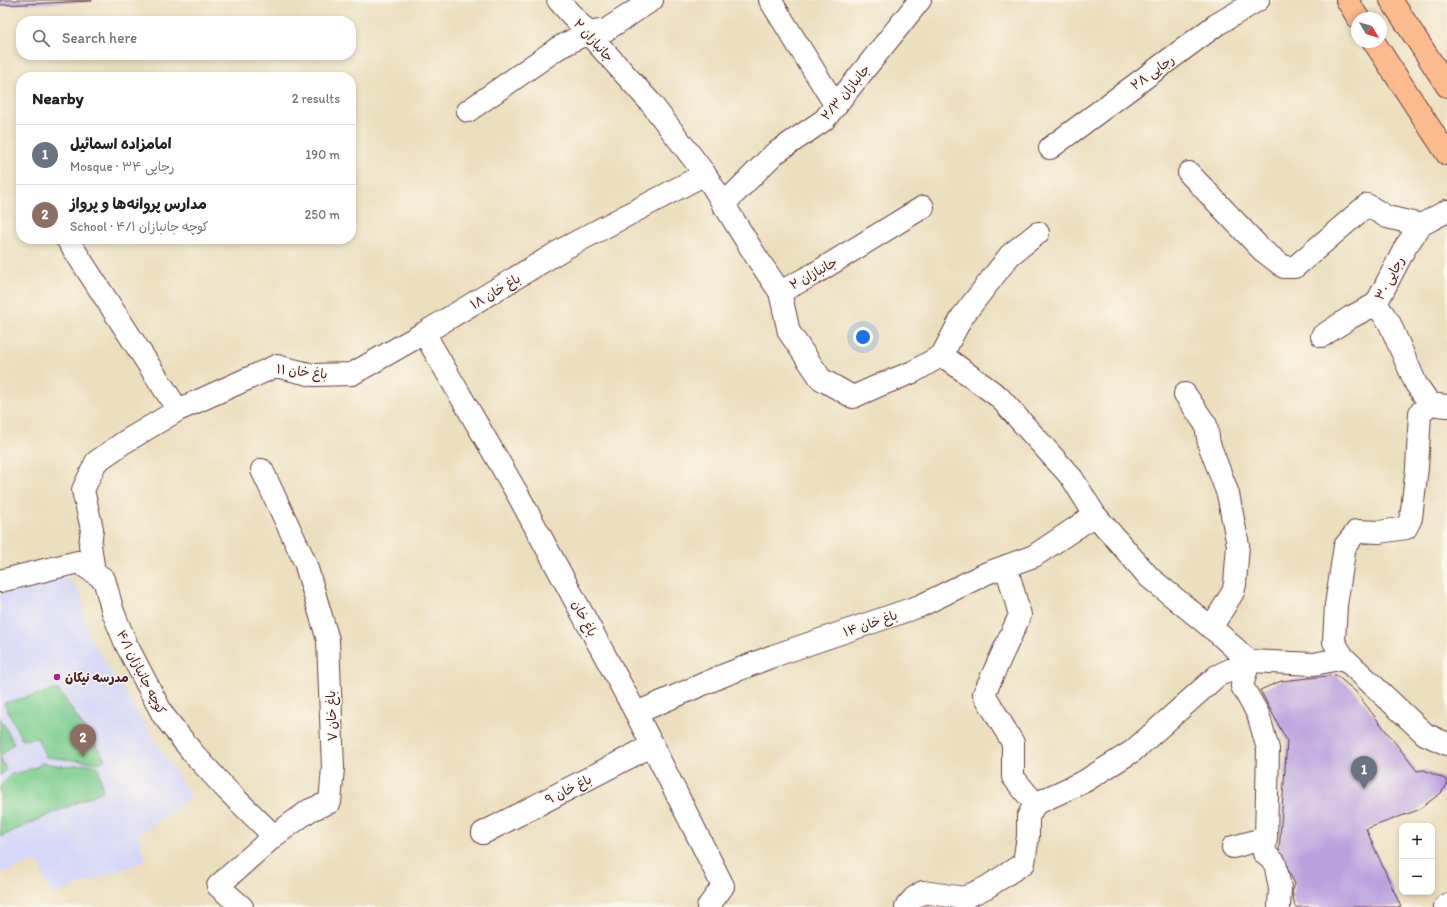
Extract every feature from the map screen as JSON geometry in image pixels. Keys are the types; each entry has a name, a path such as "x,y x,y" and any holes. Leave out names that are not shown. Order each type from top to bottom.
{"main road":[{"path":"1347,0 1354,12"},
{"path":"1391,0 1447,86"},
{"path":"1378,48 1447,154"}],"street":[{"name":"جانبازان ۲","path":"558,0 650,102 705,174 756,258 780,292 814,274 923,206"},
{"path":"468,111 558,48 587,33 606,30 652,0"},
{"path":"770,0 836,106"},
{"name":"جانبازان ۲/۳","path":"723,205 774,154 824,120 920,0"},
{"name":"رجایی ۲۸","path":"1050,148 1216,25 1258,0"},
{"path":"1188,173 1262,250 1284,267 1295,267 1367,205 1387,217 1421,225"},
{"name":"باغ خان ۱۸","path":"424,333 565,248 705,174"},
{"name":"رجایی ۳۰","path":"1322,336 1351,317 1376,304 1406,246 1421,225 1447,211"},
{"path":"780,292 789,332 821,378 852,398 913,372 942,355 962,317 1010,256 1038,233"},
{"path":"70,244 178,410"},
{"path":"1376,304 1389,322 1416,384 1438,405 1420,413 1416,475 1411,518 1406,528 1379,532 1357,531 1346,546 1336,605 1334,642 1344,658 1425,734 1447,744"},
{"name":"باغ خان ۱۱","path":"94,572 90,545 92,529 83,490 96,462 123,443 178,410 276,366 313,375 352,374 424,333"},
{"name":"باغ خان","path":"424,333 517,493 653,745 722,886 708,907"},
{"path":"942,355 999,397 1072,478 1095,515 1150,578 1249,661"},
{"path":"1185,394 1206,425 1209,444 1228,494 1238,545 1233,592 1211,628"},
{"name":"باغ خان ۷","path":"242,907 218,886 274,836 310,810 330,802 333,768 328,640 305,562 262,470"},
{"name":"باغ خان ۱۴","path":"636,713 773,656 920,606 987,573 1034,556 1095,515"},
{"name":"کوچه جانبازان ۴/۱","path":"0,581 78,562 104,579 113,612 126,644 163,715 226,789 274,836"},
{"path":"1006,566 1020,615 984,694 1013,743 1013,777 1035,804"},
{"path":"906,907 914,898 923,892 964,898 987,887 1024,863 1028,836 1028,817 1035,804 1085,781 1132,751 1217,676 1249,661 1314,664 1344,658"},
{"path":"1249,661 1242,686 1258,714 1268,750 1266,838 1264,853 1275,863 1280,888 1279,907"},
{"name":"باغ خان ۹","path":"483,833 653,745"},
{"path":"1233,847 1266,838"}],"shaded area":[{"path":"67,576 81,593 89,636 191,797 138,835 146,861 51,895 38,861 0,874 0,594"}],"green space":[{"path":"58,689 105,759 101,763 46,757 37,738 22,740 4,703"},
{"path":"0,718 14,743 0,757"},
{"path":"0,757 6,769 0,776"},
{"path":"42,763 65,766 87,764 98,766 103,791 0,837 0,787 11,774 25,771"}],"building":[{"path":"0,0 92,0 92,1 0,5"},
{"path":"1336,675 1355,691 1417,771 1424,770 1447,780 1447,785 1441,793 1418,810 1366,829 1401,907 1295,907 1292,892 1295,884 1279,851 1287,741 1260,690 1281,681"}],"place":[{"name":"مدرسه نیکان","path":"57,677"},
{"name":"مدارس پروانه‌ها و پرواز","path":"83,757"},
{"name":"امامزاده اسمائیل","path":"1364,789"}]}
